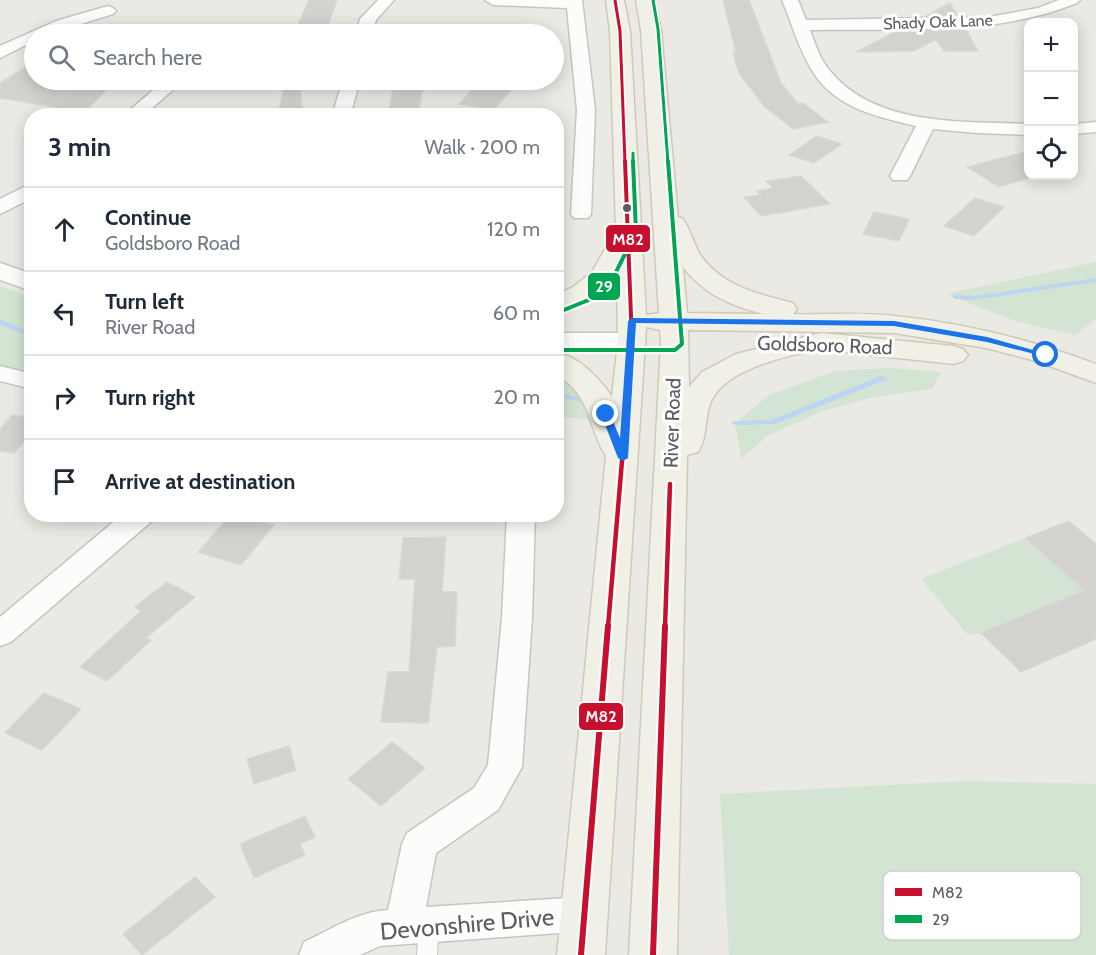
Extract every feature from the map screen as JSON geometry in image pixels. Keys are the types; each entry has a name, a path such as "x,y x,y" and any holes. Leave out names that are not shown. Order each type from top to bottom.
{"main road":[{"path":"583,935 632,331 620,31 615,0"},
{"name":"River Road","path":"645,0 651,30 675,332 653,955"},
{"path":"664,187 677,235 697,271 720,290 759,305 894,324"},
{"path":"564,302 587,292 600,281 609,270 629,229"},
{"path":"0,271 24,280"},
{"name":"Goldsboro Road","path":"564,322 632,331 821,342 955,355 1048,372 1093,373"},
{"name":"Goldsboro Road","path":"675,332 894,324 987,340 1046,355 1093,373"},
{"name":"Goldsboro Road","path":"564,341 632,331"},
{"path":"669,498 686,449 692,409 702,389 717,374 736,363 821,342"},
{"path":"564,365 576,372 593,388 623,458"}],"street":[{"path":"367,24 368,19 386,0"},
{"path":"493,0 574,2 586,110 581,214"},
{"path":"790,0 821,72 836,88 877,110 926,124 978,129 1024,129"},
{"name":"Shady Oak Lane","path":"801,25 989,21 1042,12 1072,0"},
{"path":"62,24 108,11"},
{"path":"0,53 24,41"},
{"path":"142,108 163,90"},
{"path":"343,108 348,90"},
{"path":"900,176 926,124"},
{"path":"1078,129 1096,127"},
{"path":"0,208 24,194"},
{"path":"0,373 24,380"},
{"path":"0,634 133,522"},
{"path":"420,936 420,844 486,799 505,767 517,618 521,522"},
{"name":"Devonshire Drive","path":"318,955 377,928 420,936 583,935"}],"green space":[{"path":"1096,262 1096,319 1075,335 1015,321 946,294"},
{"path":"0,286 24,295 24,380 0,373"},
{"path":"890,368 941,372 932,389 874,397 823,411 767,436 741,459 735,423 769,395 835,371"},
{"path":"564,381 573,385 590,419 564,417"},
{"path":"1025,538 1084,590 981,633 968,635 921,579"},
{"path":"965,781 1096,784 1096,955 729,955 720,794"}],"building":[{"path":"309,0 337,0 328,24 298,24"},
{"path":"723,0 749,0 781,83 798,104 803,103 828,122 793,129 764,106 739,73"},
{"path":"950,3 957,15 926,16"},
{"path":"966,29 978,51 944,51 936,39 914,51 856,52 895,32"},
{"path":"24,68 24,90 107,90 88,108 60,108 0,98 0,83"},
{"path":"283,90 300,90 302,108 280,108"},
{"path":"392,90 422,90 419,108 390,108"},
{"path":"472,90 511,90 496,108 459,104"},
{"path":"817,136 842,144 814,163 789,155"},
{"path":"1024,152 1024,180 999,187 967,167"},
{"path":"801,176 830,204 761,216 744,197 761,195 757,191 773,188 766,181"},
{"path":"975,198 1004,207 974,236 944,226"},
{"path":"874,212 909,219 899,241 863,234"},
{"path":"12,415 24,417 24,441 14,453 0,451 0,429"},
{"path":"1069,521 1096,544 1096,639 1021,672 981,633 1084,590 1025,538"},
{"path":"224,522 262,522 274,525 241,565 198,552"},
{"path":"446,537 442,592 457,592 455,646 437,647 428,723 381,722 388,672 409,672 415,579 399,579 403,538"},
{"path":"167,582 195,597 146,638 151,640 107,681 80,667 141,611 135,607"},
{"path":"44,693 81,709 42,750 5,733"},
{"path":"392,742 425,768 381,806 348,779"},
{"path":"289,746 296,770 254,784 247,759"},
{"path":"305,816 315,837 300,844 305,855 254,878 240,844"},
{"path":"195,877 215,897 142,955 123,934"}],"waterway":[{"path":"955,297 974,298 1096,280"},
{"path":"0,321 24,332"},
{"path":"735,423 772,422 883,378"},
{"path":"564,396 585,401"}],"transit line":[{"name":"M82","path":"581,955 632,342 620,31 615,0"},
{"name":"29","path":"564,350 675,350 682,344 658,29 653,0"},
{"name":"29","path":"564,310 591,299 605,286 615,274 636,232 633,153"},
{"name":"M82","path":"653,955 670,484"}],"route":[{"path":"606,414 623,458 632,321 894,324 987,340 1046,355"}]}
